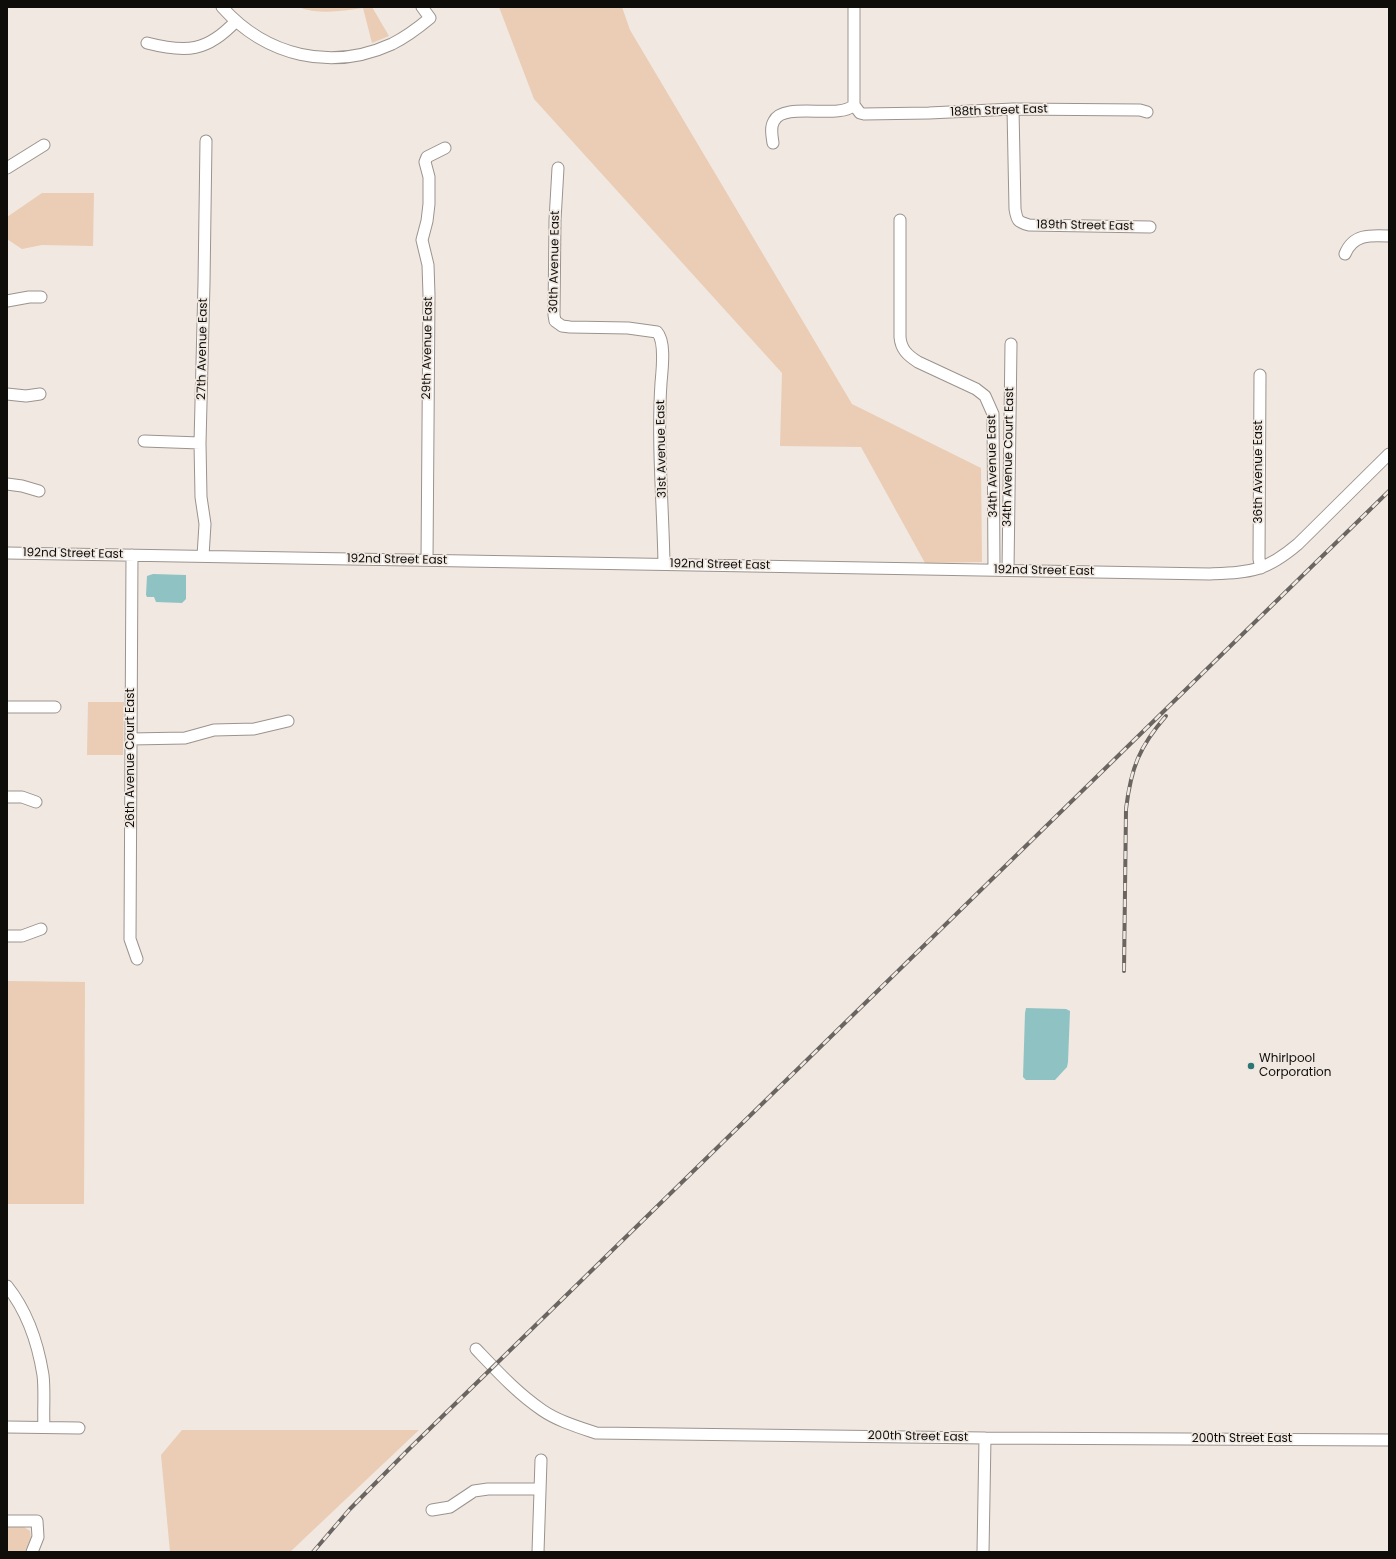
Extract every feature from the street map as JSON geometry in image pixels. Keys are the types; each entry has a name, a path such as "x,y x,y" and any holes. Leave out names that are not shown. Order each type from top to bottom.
{"street":[{"path":"222,7 236,21 258,38 285,50 299,54 328,58 360,55 379,50 403,38 430,18 422,7"},
{"path":"773,143 773,123 775,119 780,116 799,111 845,110 854,105 854,7"},
{"path":"147,43 177,49 198,47 218,38 236,21"},
{"name":"188th Street East","path":"854,105 860,113 864,114 1013,109 1140,110 1147,112"},
{"name":"189th Street East","path":"1013,109 1015,209 1017,219 1021,223 1029,225 1150,227"},
{"name":"27th Avenue East","path":"203,556 205,524 201,497 200,443 206,141"},
{"path":"7,168 44,145"},
{"name":"29th Avenue East","path":"427,560 429,295 428,265 422,240 428,221 429,177 425,162 427,157 445,148"},
{"name":"30th Avenue East","path":"558,168 555,228 555,321 562,326 643,329 657,332 659,334"},
{"name":"34th Avenue East","path":"900,220 900,337 903,349 909,356 918,362 976,389 985,396 993,414 994,570"},
{"path":"1345,254 1353,241 1365,236 1389,236"},
{"path":"7,301 29,297 41,297"},
{"name":"31st Avenue East","path":"659,334 663,362 659,415 664,564"},
{"name":"34th Avenue Court East","path":"1008,570 1010,344"},
{"name":"36th Avenue East","path":"1260,375 1259,559 1261,568"},
{"path":"7,394 26,396 40,394"},
{"path":"144,441 200,443"},
{"name":"192nd Street East","path":"7,552 1210,574 1247,571 1261,568 1277,560 1298,544 1389,454"},
{"path":"7,484 22,486 39,491"},
{"name":"26th Avenue Court East","path":"132,555 130,939 137,959"},
{"path":"7,707 55,707"},
{"path":"131,739 184,738 214,730 254,729 288,721"},
{"path":"7,797 22,797 36,802"},
{"path":"7,936 22,936 41,929"},
{"path":"7,1286 23,1311 31,1330 39,1357 43,1376 44,1427"},
{"name":"200th Street East","path":"476,1350 512,1386 543,1411 570,1424 596,1433 985,1438 1389,1440"},
{"path":"7,1427 79,1428"},
{"path":"983,1552 985,1438"},
{"path":"538,1552 541,1460"},
{"path":"432,1510 450,1507 474,1491 488,1489 540,1489"},
{"path":"7,1521 37,1521 38,1537 32,1552"}],"shaded area":[{"path":"298,7 372,7 389,36 372,43 363,8 322,12"},
{"path":"499,7 622,7 630,30 852,404 981,468 982,562 925,563 861,447 780,446 782,373 534,99"},
{"path":"42,193 94,193 93,246 42,245 22,249 7,239 7,217"},
{"path":"88,702 124,702 123,755 87,755"},
{"path":"7,981 85,982 84,1204 7,1204"},
{"path":"182,1430 419,1430 290,1552 170,1552 161,1455"},
{"path":"7,1527 24,1527 30,1531 31,1538 25,1552 7,1552"}],"water":[{"path":"153,574 186,575 186,599 182,603 156,602 154,597 147,597 147,576"},
{"path":"1026,1008 1066,1009 1070,1011 1067,1067 1055,1080 1026,1080 1023,1077"}],"railway":[{"path":"313,1552 350,1509 408,1450 1389,491"},
{"path":"1124,971 1126,809 1128,795 1134,770 1143,748 1166,716"}],"place":[{"name":"Whirlpool Corporation","path":"1251,1066"}]}
